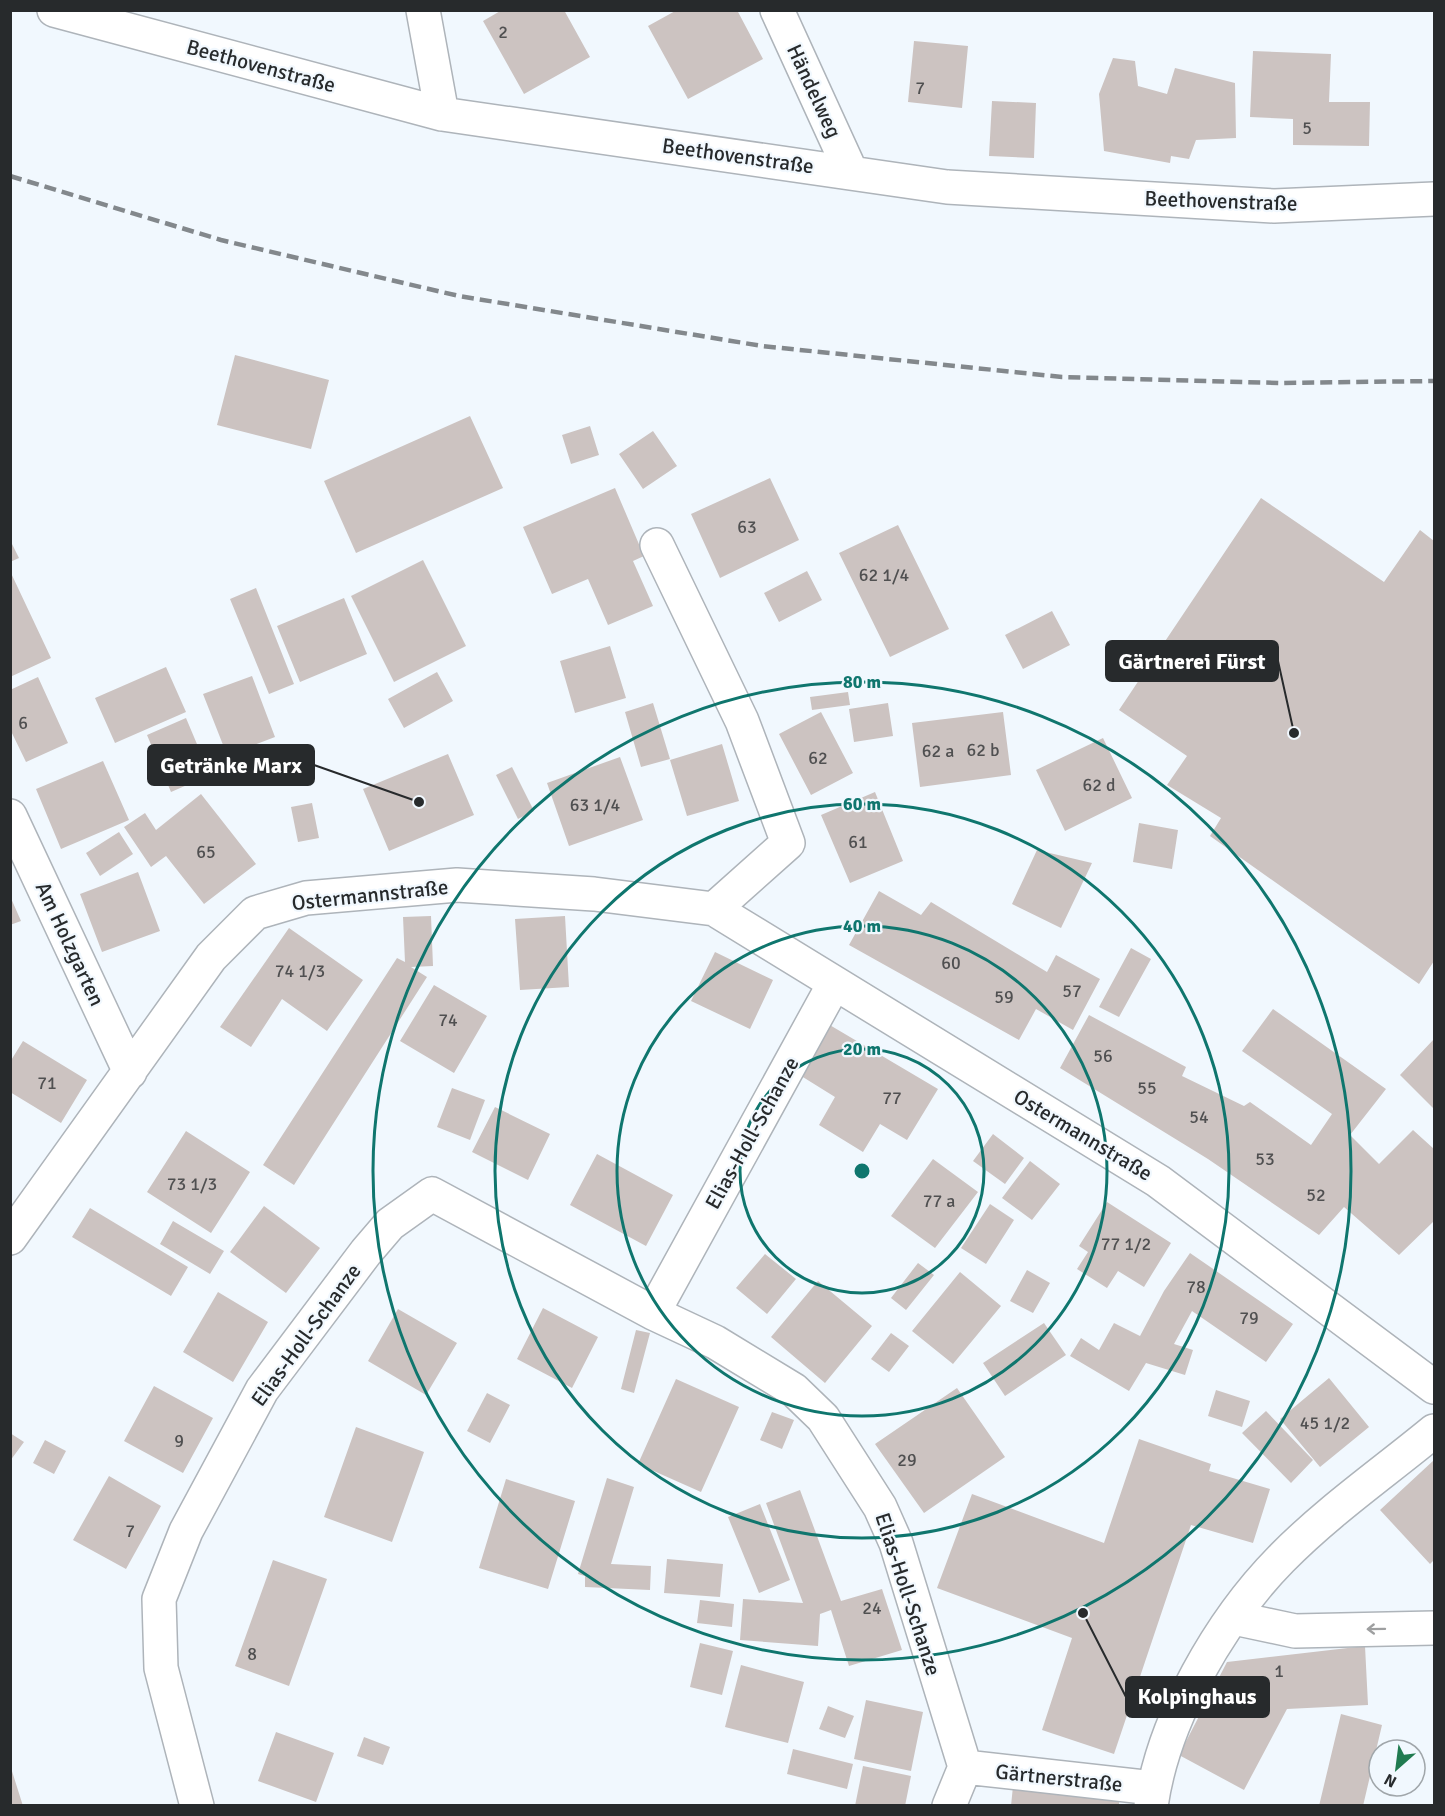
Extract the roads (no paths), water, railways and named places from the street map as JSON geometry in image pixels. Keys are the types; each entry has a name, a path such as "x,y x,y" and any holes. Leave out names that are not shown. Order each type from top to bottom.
{"street":[{"name":"Beethovenstraße","path":"54,10 442,114 947,187 1262,205 1434,199"},
{"path":"423,10 442,114"},
{"name":"Händelweg","path":"777,10 851,172"},
{"path":"657,545 742,721 788,843 714,909"},
{"name":"Am Holzgarten","path":"10,816 130,1072"},
{"name":"Ostermannstraße","path":"10,1238 211,957 255,913 296,901 457,885 594,894 714,909 1158,1180 1434,1387"},
{"name":"Elias-Holl-Schanze","path":"653,1313 834,984"},
{"name":"Elias-Holl-Schanze","path":"197,1806 161,1668 159,1599 186,1531 262,1390 366,1252 390,1224 432,1194 653,1313 715,1342 794,1390 823,1419 848,1454 880,1508 896,1544 965,1767"},
{"path":"1152,1797 1174,1720 1206,1659 1234,1617 1280,1560 1434,1431"},
{"path":"1234,1617 1295,1631 1434,1628"},
{"path":"949,1806 965,1767"},
{"name":"Gärtnerstraße","path":"965,1767 1152,1797"}],"railway":[{"path":"10,176 221,240 459,296 762,346 1062,377 1280,383 1434,381"}],"place":[{"name":"Gärtnerei Fürst","path":"1294,733"},
{"name":"Getränke Marx","path":"419,802"},
{"name":"Kolpinghaus","path":"1083,1613"}]}
